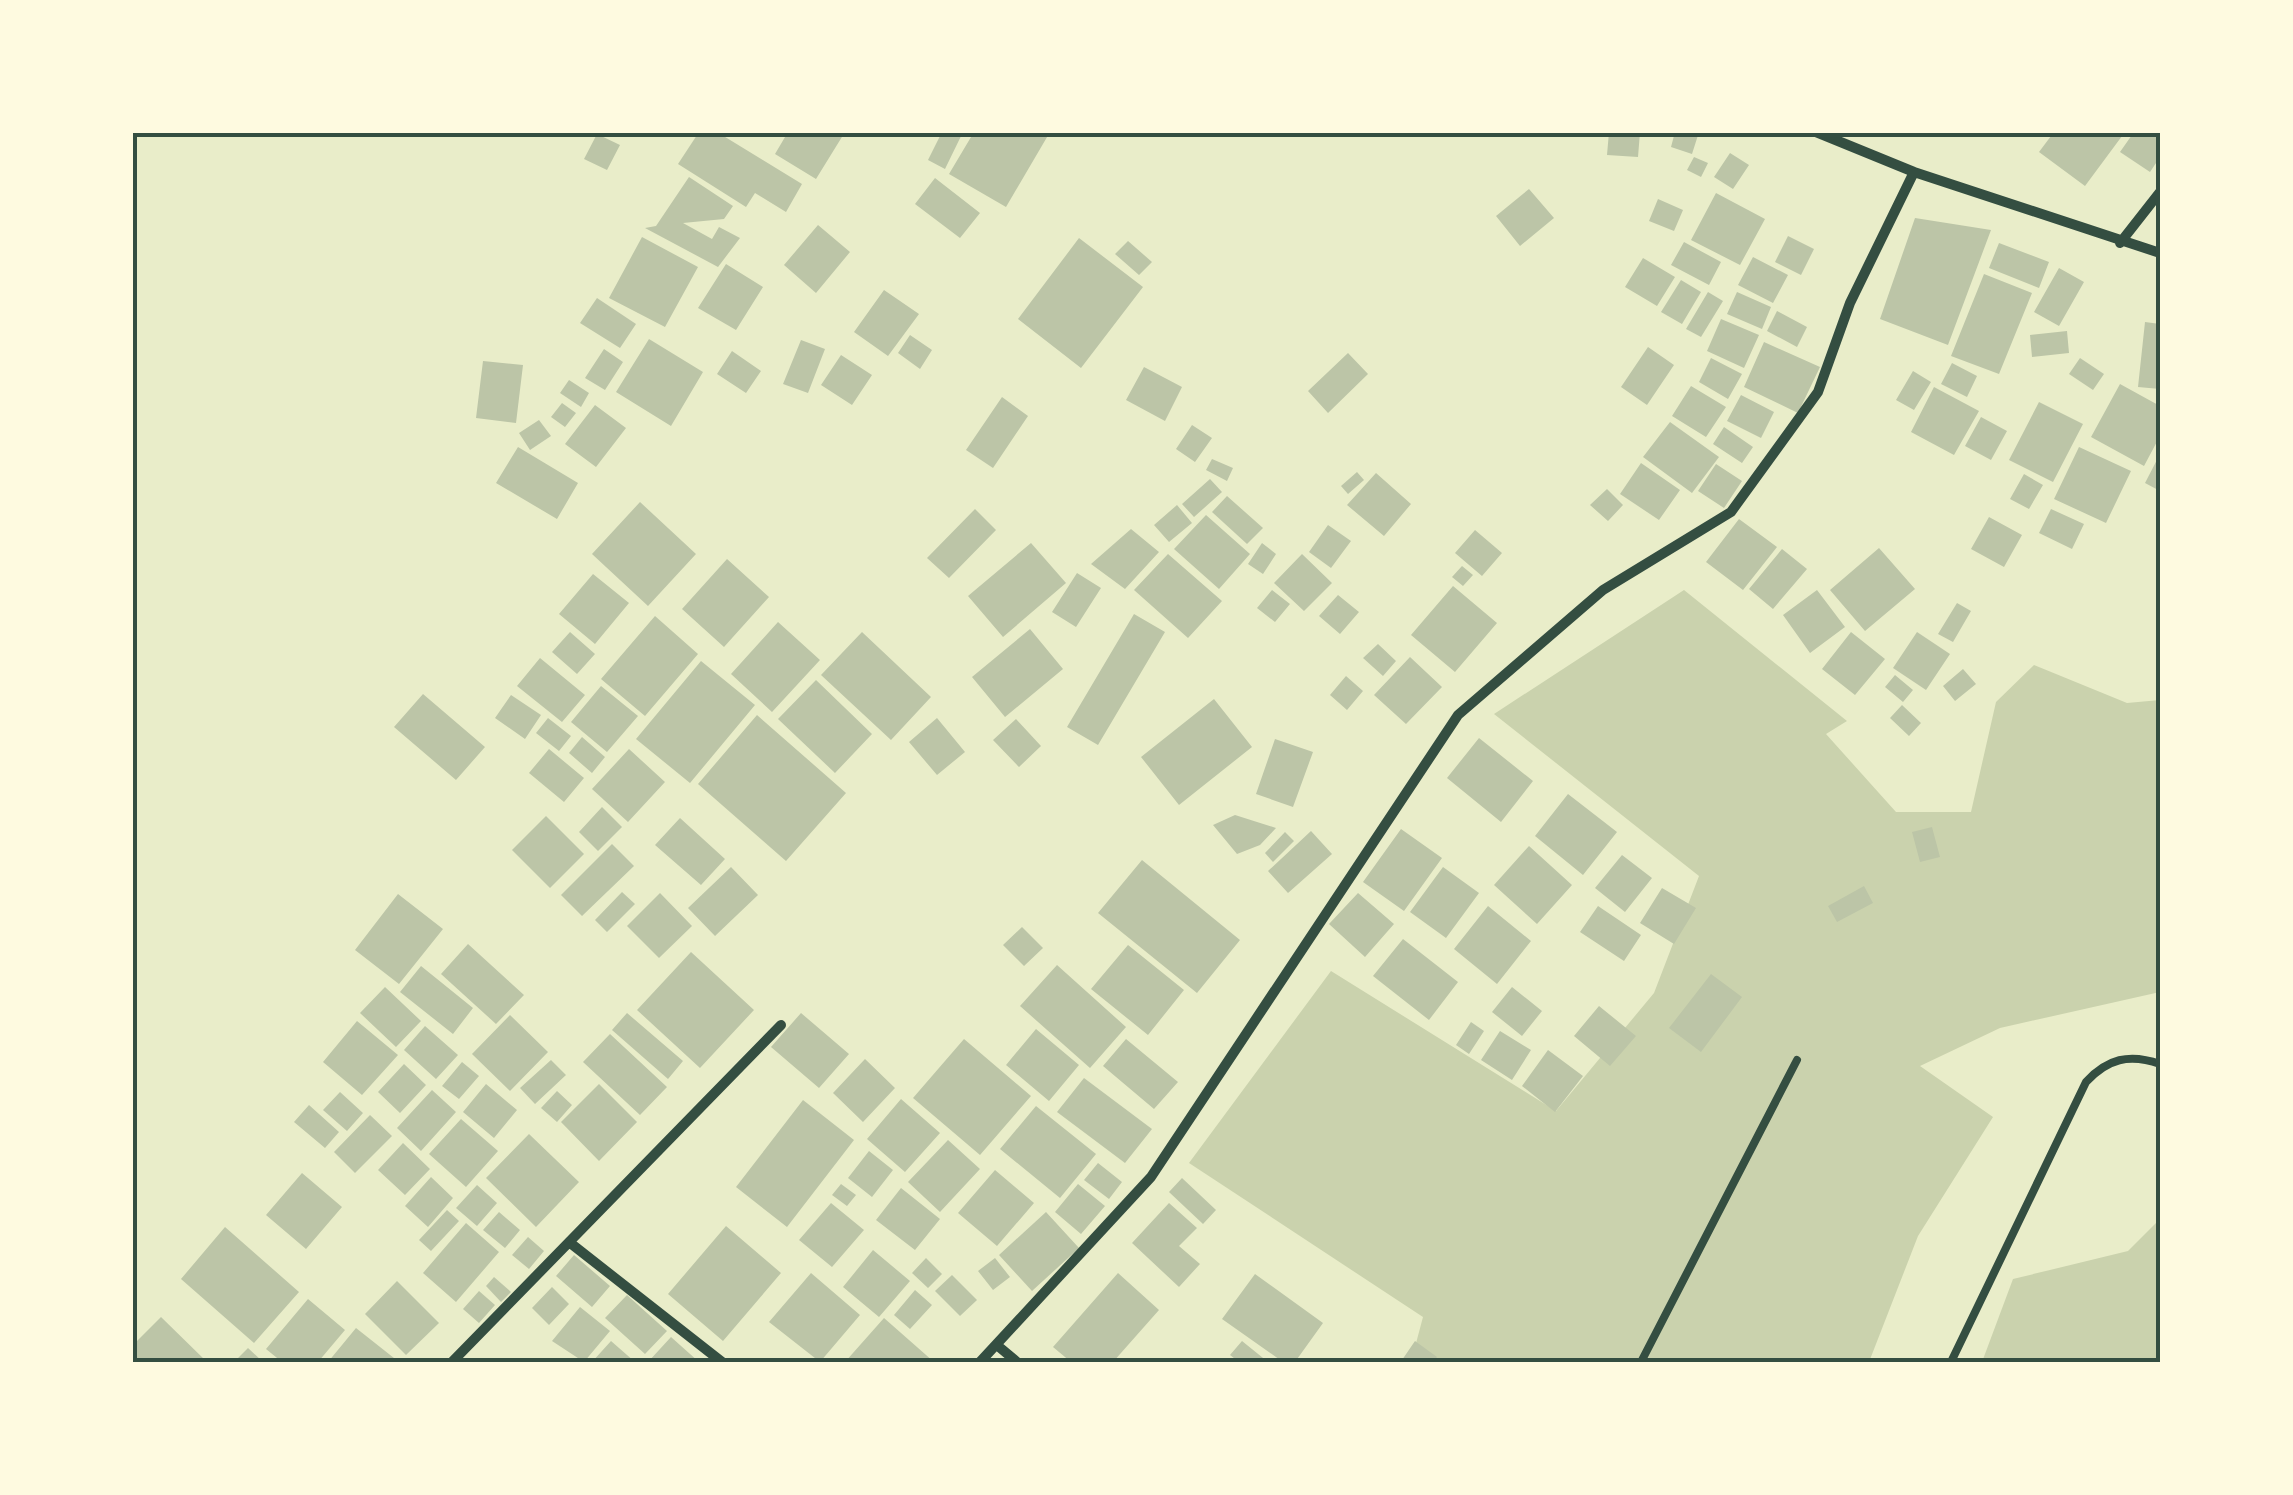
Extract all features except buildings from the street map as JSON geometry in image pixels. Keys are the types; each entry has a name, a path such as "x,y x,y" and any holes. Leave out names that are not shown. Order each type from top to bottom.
{"street":[{"path":"1816,132 1914,172 2160,254"},
{"path":"980,1362 1151,1178 1458,716 1603,590 1732,512 1818,392 1850,303 1914,172"},
{"path":"2120,243 2160,192"},
{"path":"452,1362 781,1025"},
{"path":"570,1242 722,1362"},
{"path":"998,1346 1016,1362"}],"lane":[{"path":"1951,1362 2086,1082 2104,1062 2126,1058 2160,1064"},
{"path":"1640,1362 1797,1060"}],"green space":[{"path":"1684,590 1847,721 1826,734 1896,812 1971,812 1996,702 2034,665 2127,703 2160,700 2160,992 2000,1028 1920,1066 1993,1117 1918,1236 1869,1362 1411,1362 1423,1317 1189,1163 1331,971 1556,1111 1654,993 1699,876 1494,714"},
{"path":"2160,1219 2160,1362 1982,1362 2013,1279 2128,1251"}]}
